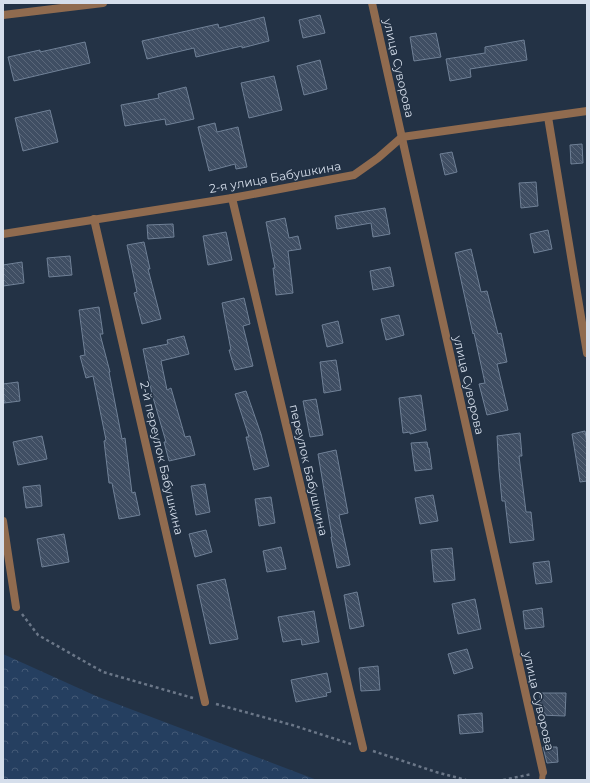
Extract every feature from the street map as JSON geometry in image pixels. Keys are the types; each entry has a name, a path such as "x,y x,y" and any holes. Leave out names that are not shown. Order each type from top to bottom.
{"street":[{"path":"3,15 103,3"},
{"name":"улица Суворова","path":"372,3 542,776"},
{"path":"402,137 587,111"},
{"path":"548,117 587,353"},
{"name":"2-я улица Бабушкина","path":"3,234 232,198 354,174 378,158 402,137"},
{"name":"переулок Бабушкина","path":"232,198 363,748"},
{"name":"2-й переулок Бабушкина","path":"94,219 205,702"},
{"path":"3,521 16,607"}],"path":[{"path":"16,607 38,635 103,672 205,702 292,725 436,772 466,780"},
{"path":"503,780 542,776"}],"green space":[{"path":"3,654 96,696 317,780 3,780"}],"building":[{"path":"320,15 325,33 303,38 299,20"},
{"path":"264,17 269,41 242,48 242,46 196,57 194,48 147,59 142,41 218,24 219,28"},
{"path":"436,33 441,57 414,61 410,37"},
{"path":"524,40 527,60 470,69 471,77 450,81 446,59 485,53 485,47"},
{"path":"85,42 90,63 14,81 8,57 40,50 40,52"},
{"path":"320,60 327,89 304,95 297,66"},
{"path":"274,76 282,110 249,118 241,83"},
{"path":"186,87 194,119 166,125 165,119 125,126 121,105 159,98 158,94"},
{"path":"50,110 58,142 23,151 15,118"},
{"path":"215,123 217,132 238,127 247,167 236,169 235,164 209,171 198,127"},
{"path":"582,144 583,163 571,164 570,145"},
{"path":"452,152 457,172 445,175 440,154"},
{"path":"536,182 538,206 521,208 519,183"},
{"path":"385,208 390,234 373,237 371,223 337,229 335,216"},
{"path":"285,218 289,238 298,236 301,249 288,251 293,293 276,295 273,268 275,268 266,222"},
{"path":"173,224 174,237 148,239 147,225"},
{"path":"548,230 552,249 534,253 530,234"},
{"path":"226,232 232,260 208,265 203,236"},
{"path":"144,242 150,269 148,269 161,319 142,324 134,293 137,292 127,245"},
{"path":"471,249 481,292 487,291 498,334 501,333 507,362 497,364 508,410 487,415 479,384 485,383 455,253"},
{"path":"70,256 72,275 49,277 47,258"},
{"path":"22,262 24,283 3,286 3,265"},
{"path":"390,267 394,286 373,290 370,271"},
{"path":"244,298 250,324 243,326 253,366 235,370 229,350 231,350 222,303"},
{"path":"99,307 103,334 100,334 110,372 122,439 125,438 132,493 135,492 140,515 119,519 112,483 109,483 104,441 106,440 93,376 86,378 80,356 85,355 79,310"},
{"path":"399,315 404,335 386,340 381,319"},
{"path":"338,321 343,343 327,347 322,325"},
{"path":"184,336 189,354 161,361 167,390 171,388 185,437 190,436 195,455 169,461 164,442 166,442 152,394 143,349 168,344 167,340"},
{"path":"336,360 341,390 324,393 320,362"},
{"path":"18,382 20,401 4,403 3,384"},
{"path":"246,391 261,434 269,466 254,470 246,437 249,437 235,394"},
{"path":"421,395 426,430 410,434 410,432 403,433 399,398"},
{"path":"316,399 323,435 310,437 303,401"},
{"path":"585,431 587,443 587,481 580,482 572,434"},
{"path":"520,433 522,456 519,456 526,512 531,512 534,540 510,543 505,501 502,501 497,436"},
{"path":"42,436 47,459 18,465 13,442"},
{"path":"427,442 432,469 415,471 411,443"},
{"path":"336,450 348,513 339,515 350,565 337,568 318,454"},
{"path":"205,484 210,512 196,515 191,486"},
{"path":"40,485 42,506 26,508 23,487"},
{"path":"433,495 438,521 420,524 415,498"},
{"path":"271,497 275,523 259,526 255,499"},
{"path":"206,530 212,552 195,557 189,534"},
{"path":"64,534 69,562 42,567 37,539"},
{"path":"281,547 286,569 267,572 263,551"},
{"path":"452,548 455,580 434,582 431,550"},
{"path":"549,561 552,582 536,584 533,563"},
{"path":"225,579 238,639 210,644 197,585"},
{"path":"357,592 364,626 350,629 344,595"},
{"path":"475,599 481,629 458,634 452,604"},
{"path":"542,608 544,627 525,629 523,611"},
{"path":"314,611 319,642 302,645 301,639 283,642 278,617"},
{"path":"467,649 473,668 454,674 448,654"},
{"path":"378,666 380,690 361,691 359,668"},
{"path":"327,673 331,692 326,693 327,696 296,702 291,680"},
{"path":"540,693 566,693 565,716 539,715"},
{"path":"482,713 483,732 460,734 458,715"},
{"path":"543,747 557,747 558,762 547,763"}]}
